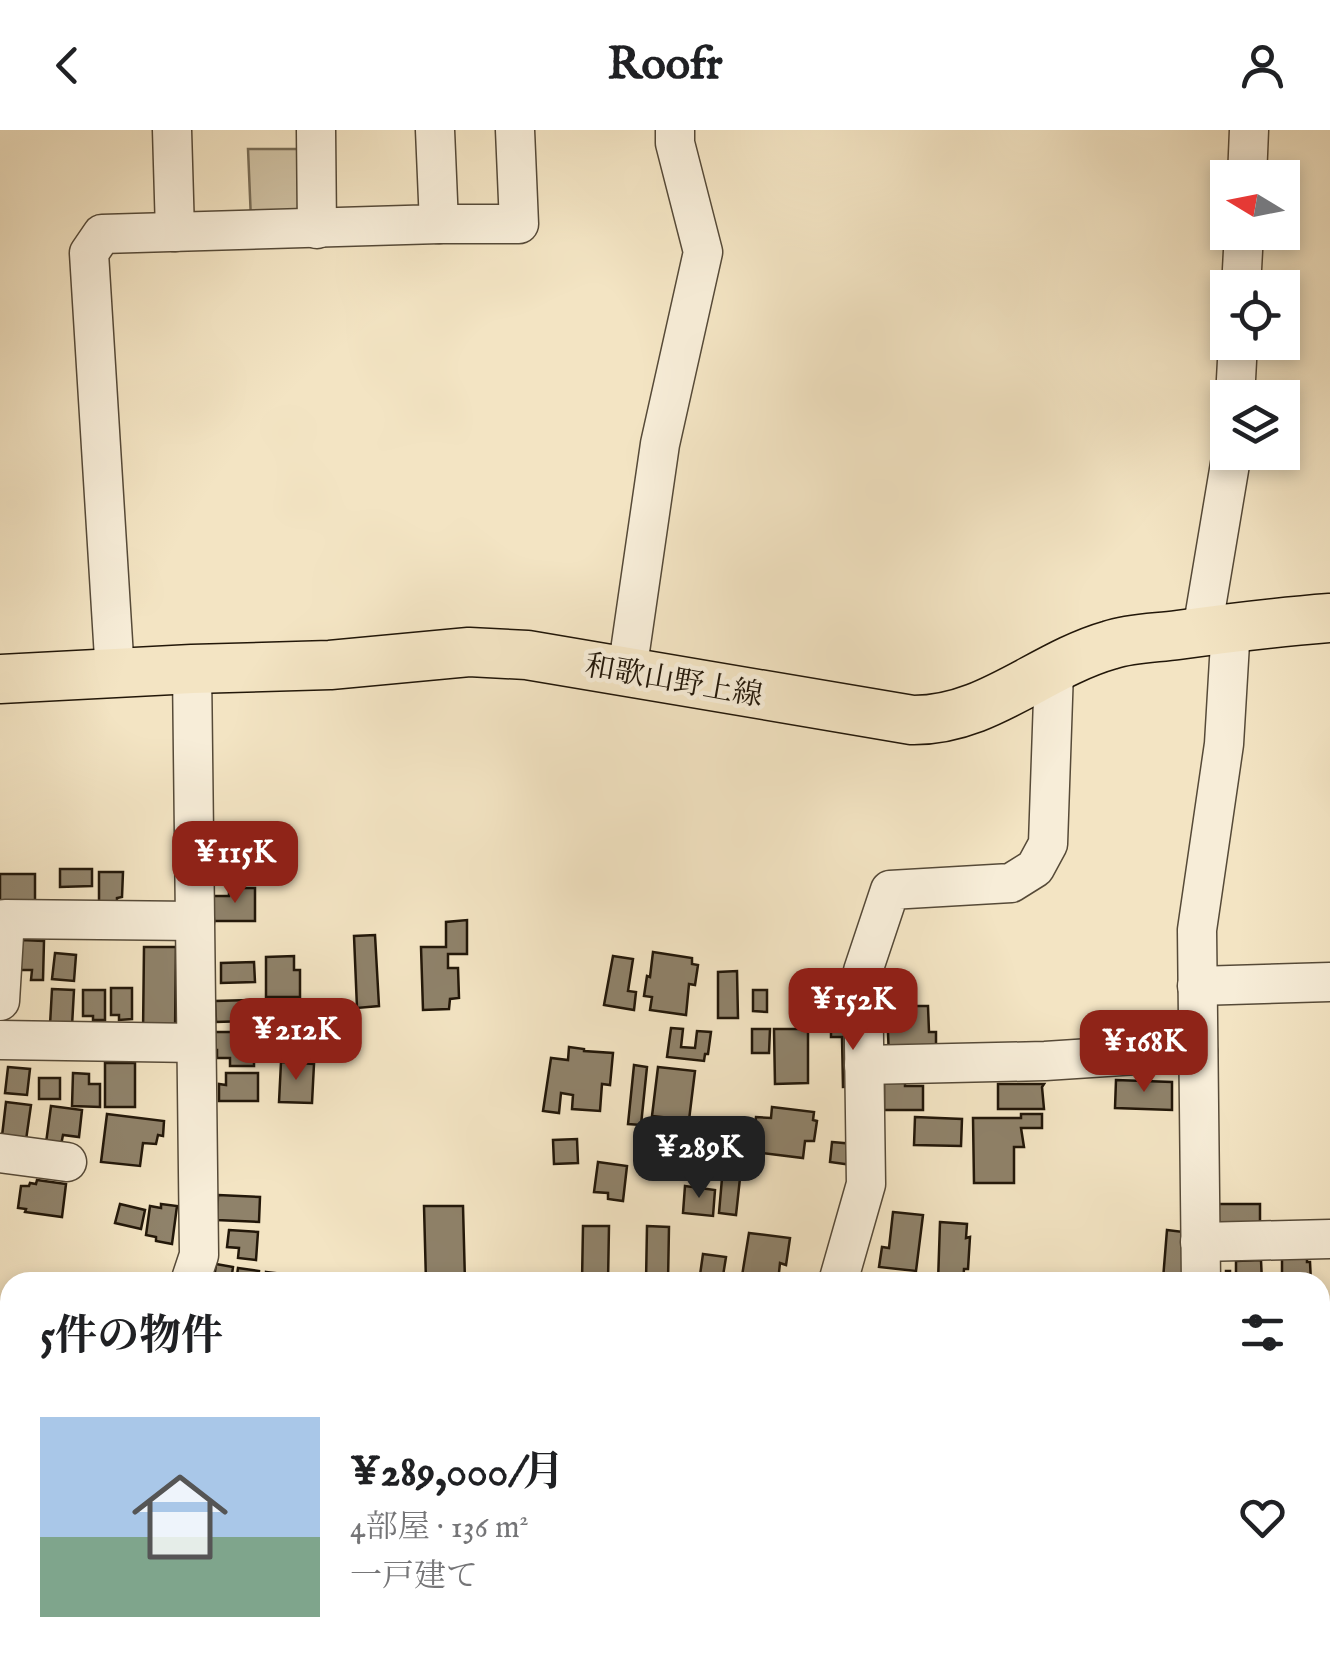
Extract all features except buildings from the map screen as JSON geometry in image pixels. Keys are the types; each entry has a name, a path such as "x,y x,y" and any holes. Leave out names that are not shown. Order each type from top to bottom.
{"main road":[{"name":"和歌山野上線","path":"0,679 330,666 469,652 527,655 912,720 937,720 978,708 1112,644 1330,618"}],"street":[{"path":"172,130 175,232"},
{"path":"316,130 317,229"},
{"path":"435,130 439,224"},
{"path":"115,674 88,252 102,234 519,224 515,130"},
{"path":"627,672 660,444 703,252 675,144 675,130"},
{"path":"1248,160 1250,130"},
{"path":"1201,1272 1197,930 1224,744 1216,629 1230,470"},
{"path":"192,669 198,1255 193,1272"},
{"path":"841,1272 866,1184 863,971 890,890 1011,883 1035,868 1048,844 1054,670"},
{"path":"0,1001 6,919 195,921"},
{"path":"1198,986 1330,982"},
{"path":"0,1040 196,1043"},
{"path":"864,1065 1044,1062 1198,1051"},
{"path":"0,1154 67,1162"},
{"path":"1200,1242 1330,1239"}],"shaded area":[{"path":"248,149 310,149 309,218 251,220"}]}
